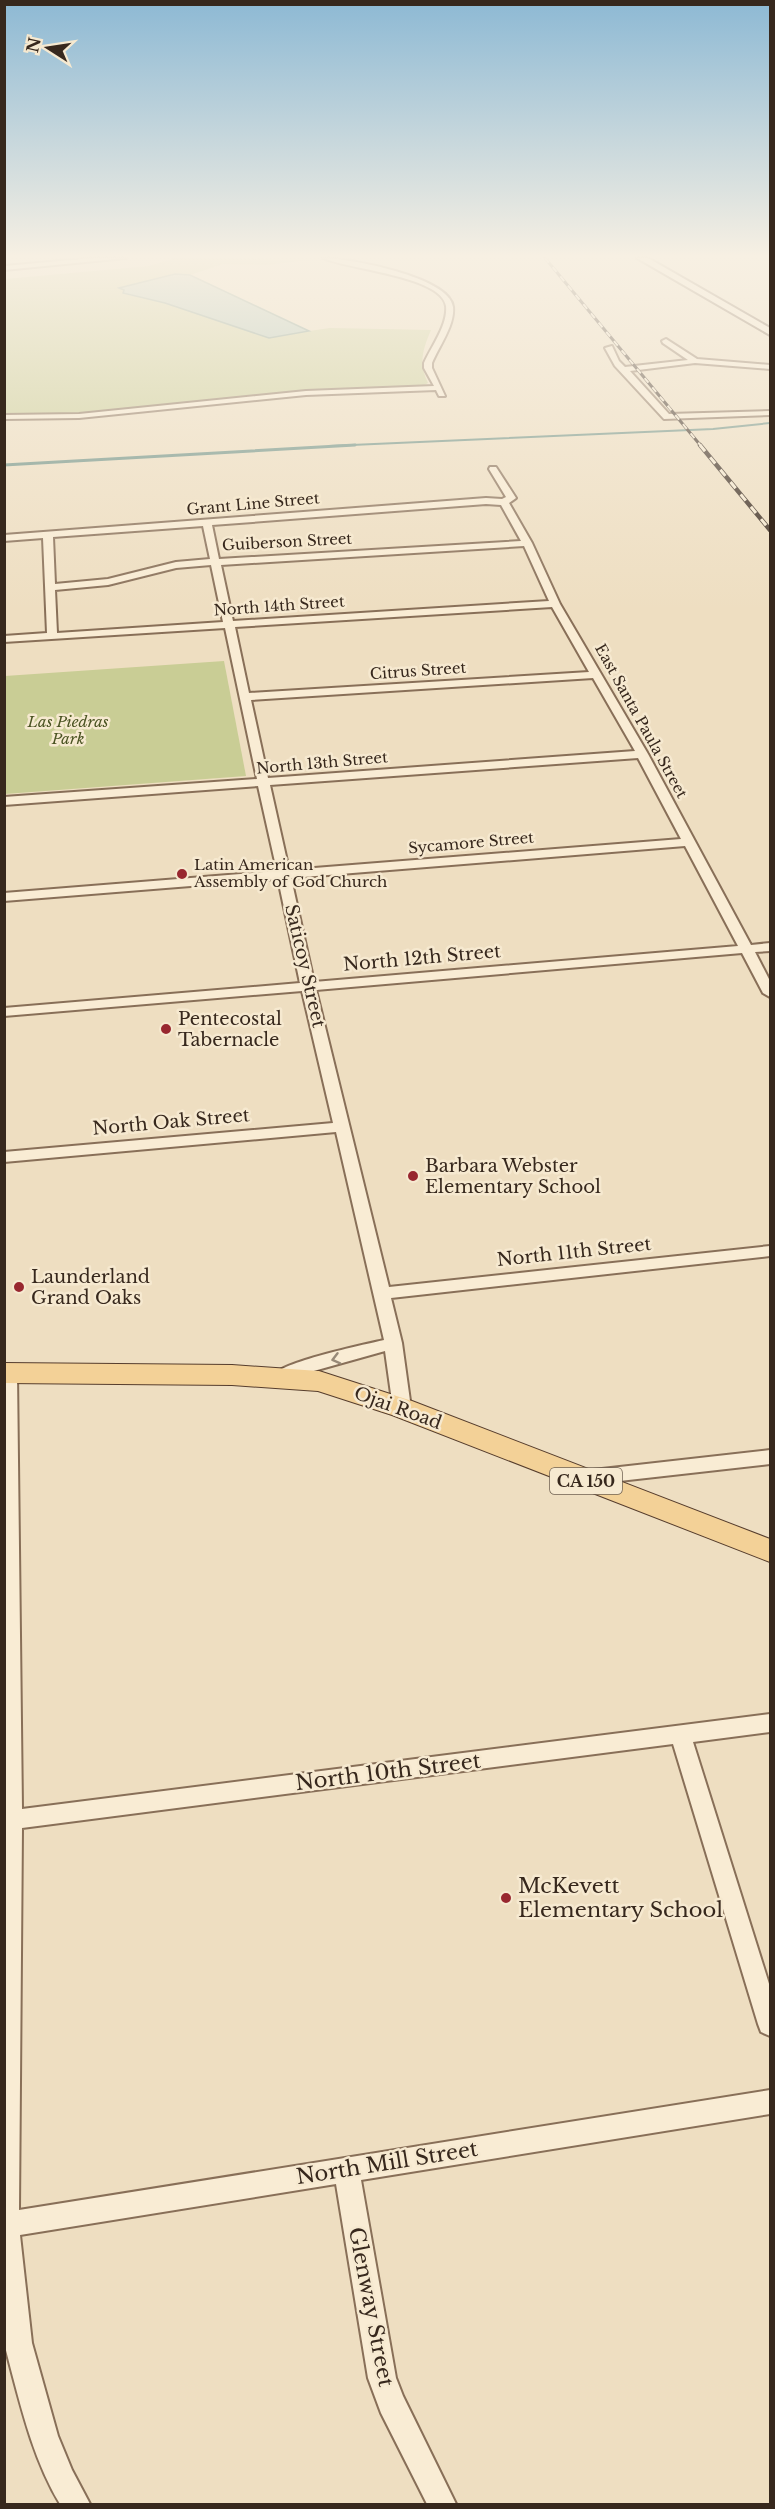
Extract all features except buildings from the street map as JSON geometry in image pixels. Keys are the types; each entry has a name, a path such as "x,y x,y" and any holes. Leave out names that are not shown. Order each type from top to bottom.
{"main road":[{"name":"Ojai Road","path":"6,1373 280,1377 319,1381 402,1408 580,1479 771,1551"}],"street":[{"path":"4,417 79,416 306,393 440,391 433,375"},
{"path":"629,375 667,417 771,413"},
{"name":"East Santa Paula Street","path":"493,469 511,498 504,502 527,543 555,604 642,754 771,993"},
{"name":"Grant Line Street","path":"4,538 504,502"},
{"name":"Saticoy Street","path":"207,524 227,625 285,875 308,986 382,1293 393,1343 402,1408"},
{"path":"48,535 52,636"},
{"name":"Guiberson Street","path":"50,587 108,582 176,565 527,543"},
{"name":"North 14th Street","path":"4,639 555,604"},
{"name":"Citrus Street","path":"243,697 596,675"},
{"name":"North 13th Street","path":"4,801 642,754"},
{"name":"Sycamore Street","path":"4,897 689,842"},
{"name":"North 12th Street","path":"4,1012 771,947"},
{"name":"North Oak Street","path":"4,1156 342,1127"},
{"name":"North 11th Street","path":"382,1293 771,1251"},
{"path":"280,1377 297,1369 393,1343"},
{"path":"6,1373 8,1820 5,2225 18,2343 44,2436 61,2480 76,2505"},
{"path":"580,1479 771,1456"},
{"name":"North 10th Street","path":"8,1820 771,1723"},
{"path":"681,1736 771,2024"},
{"name":"North Mill Street","path":"5,2225 771,2102"},
{"name":"Glenway Street","path":"347,2169 352,2212 382,2378 391,2403 442,2505"}],"green space":[{"path":"5,375 425,375 428,383 422,386 306,391 79,414 5,415"},
{"name":"Las Piedras Park","path":"224,661 246,776 5,794 5,676"}],"waterway":[{"path":"329,446 713,429 770,423"},
{"path":"4,465 355,445"}],"railway":[{"path":"642,375 701,446"},
{"path":"700,445 770,530"}],"place":[{"name":"Latin American Assembly of God Church","path":"182,874"},
{"name":"Pentecostal Tabernacle","path":"166,1029"},
{"name":"Barbara Webster Elementary School","path":"413,1176"},
{"name":"Launderland Grand Oaks","path":"19,1287"},
{"name":"McKevett Elementary School","path":"506,1898"}]}
